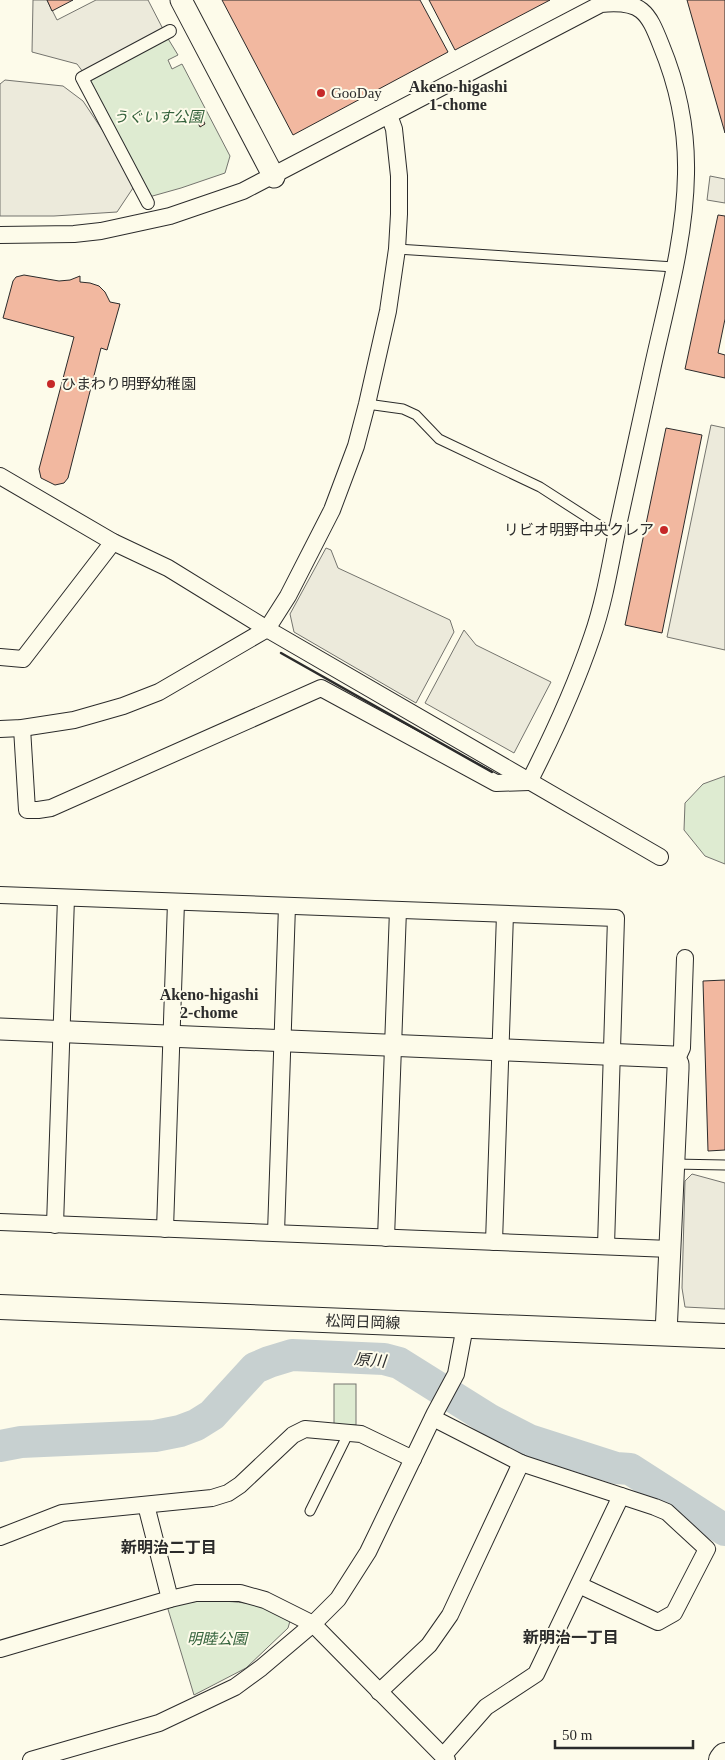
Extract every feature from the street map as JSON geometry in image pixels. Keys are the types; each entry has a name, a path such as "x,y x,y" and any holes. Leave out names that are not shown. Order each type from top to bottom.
{"main road":[{"name":"松岡日岡線","path":"0,1307 725,1336"},
{"path":"722,1760 725,1756"}],"street":[{"path":"181,0 274,177"},
{"path":"0,235 74,234 133,225 204,206 274,177 601,4 621,1 641,2 664,52 679,100 683,123 686,174 681,236 593,635 573,691 529,782"},
{"path":"148,203 82,78 170,31"},
{"path":"0,729 22,728 74,720 123,706 150,695 188,676 267,629 288,596 332,510 356,446 388,311 397,249 399,176 394,129 389,115"},
{"path":"2,482 112,542 168,568 267,629 660,857"},
{"path":"0,657 23,659 112,542"},
{"path":"22,728 27,810 51,808 321,688 496,783 529,782"},
{"path":"0,896 616,918 606,1246"},
{"path":"56,1225 66,898"},
{"path":"165,1229 176,902"},
{"path":"276,1233 287,906"},
{"path":"386,1238 398,910"},
{"path":"494,1242 505,914"},
{"path":"676,1061 682,1048 685,958"},
{"path":"0,1029 674,1057 678,1069 666,1334"},
{"path":"0,1222 670,1249"},
{"path":"37,1759 159,1723 235,1687 261,1668 313,1624 338,1599 368,1552 456,1374 465,1326"},
{"path":"434,1416 521,1463 666,1512 708,1550 674,1613 658,1622 579,1585"},
{"path":"0,1538 62,1513 212,1498 228,1493 240,1485 293,1434 301,1430 361,1434 413,1459"},
{"path":"379,1692 429,1645 450,1615 521,1463"},
{"path":"0,1649 170,1599 196,1593 240,1593 264,1600 313,1624 445,1758 486,1707 536,1674 621,1496"},
{"path":"146,1505 170,1599"}],"lane":[{"path":"397,249 674,267"},
{"path":"367,404 402,409 416,415 440,439 540,487 616,536"},
{"path":"673,1164 725,1165"},
{"path":"310,1512 349,1432"}],"green space":[{"name":"うぐいす公園","path":"167,37 178,55 168,60 172,69 182,64 230,156 225,173 149,197 87,79"},
{"path":"725,776 725,864 705,856 684,830 685,803 703,784"},
{"path":"334,1384 356,1384 356,1425 334,1425"},
{"name":"明睦公園","path":"205,1600 262,1606 282,1614 290,1621 288,1628 246,1668 194,1695 167,1606"}],"shaded area":[{"path":"33,0 47,0 57,20 96,0 148,0 164,31 83,72 77,64 32,52"},
{"path":"5,80 63,86 83,101 111,143 135,185 117,212 54,216 0,216 0,84"},
{"path":"710,176 725,179 725,203 707,200"},
{"path":"711,425 725,428 725,650 667,637"},
{"path":"326,548 331,550 338,568 450,620 454,632 416,703 294,632 290,614"},
{"path":"464,630 476,645 551,682 514,753 425,703"},
{"path":"692,1174 725,1183 725,1309 685,1307 682,1288 685,1181"}],"building":[{"path":"47,0 73,0 52,11"},
{"name":"GooDay","path":"222,0 420,0 448,52 293,135"},
{"path":"429,0 550,0 455,50"},
{"path":"687,0 725,0 725,133"},
{"path":"200,114 205,124 200,127 195,117"},
{"path":"718,215 725,216 725,319 718,353 725,355 725,378 685,369"},
{"path":"24,275 59,281 70,280 80,276 80,282 99,286 105,292 110,302 120,304 107,350 101,348 68,478 64,483 55,485 41,478 39,469 74,337 3,318 13,281 16,277"},
{"name":"リビオ明野中央クレア","path":"666,428 702,435 662,633 625,625"},
{"path":"725,980 725,1150 708,1151 703,981"}],"waterway":[{"name":"原川","path":"0,1446 21,1442 155,1436 180,1431 196,1425 212,1415 255,1368 269,1362 292,1355 384,1359 399,1363 490,1420 529,1440 616,1468 630,1469 725,1530"}],"wall":[{"path":"281,653 492,772"}],"place":[{"name":"GooDay","path":"321,93"},
{"name":"ひまわり明野幼稚園","path":"51,384"},
{"name":"リビオ明野中央クレア","path":"664,530"}],"district":[{"name":"Akeno-higashi 1-chome","path":"458,95"},
{"name":"Akeno-higashi 2-chome","path":"209,1003"},
{"name":"新明治二丁目","path":"169,1547"},
{"name":"新明治一丁目","path":"571,1637"}]}
